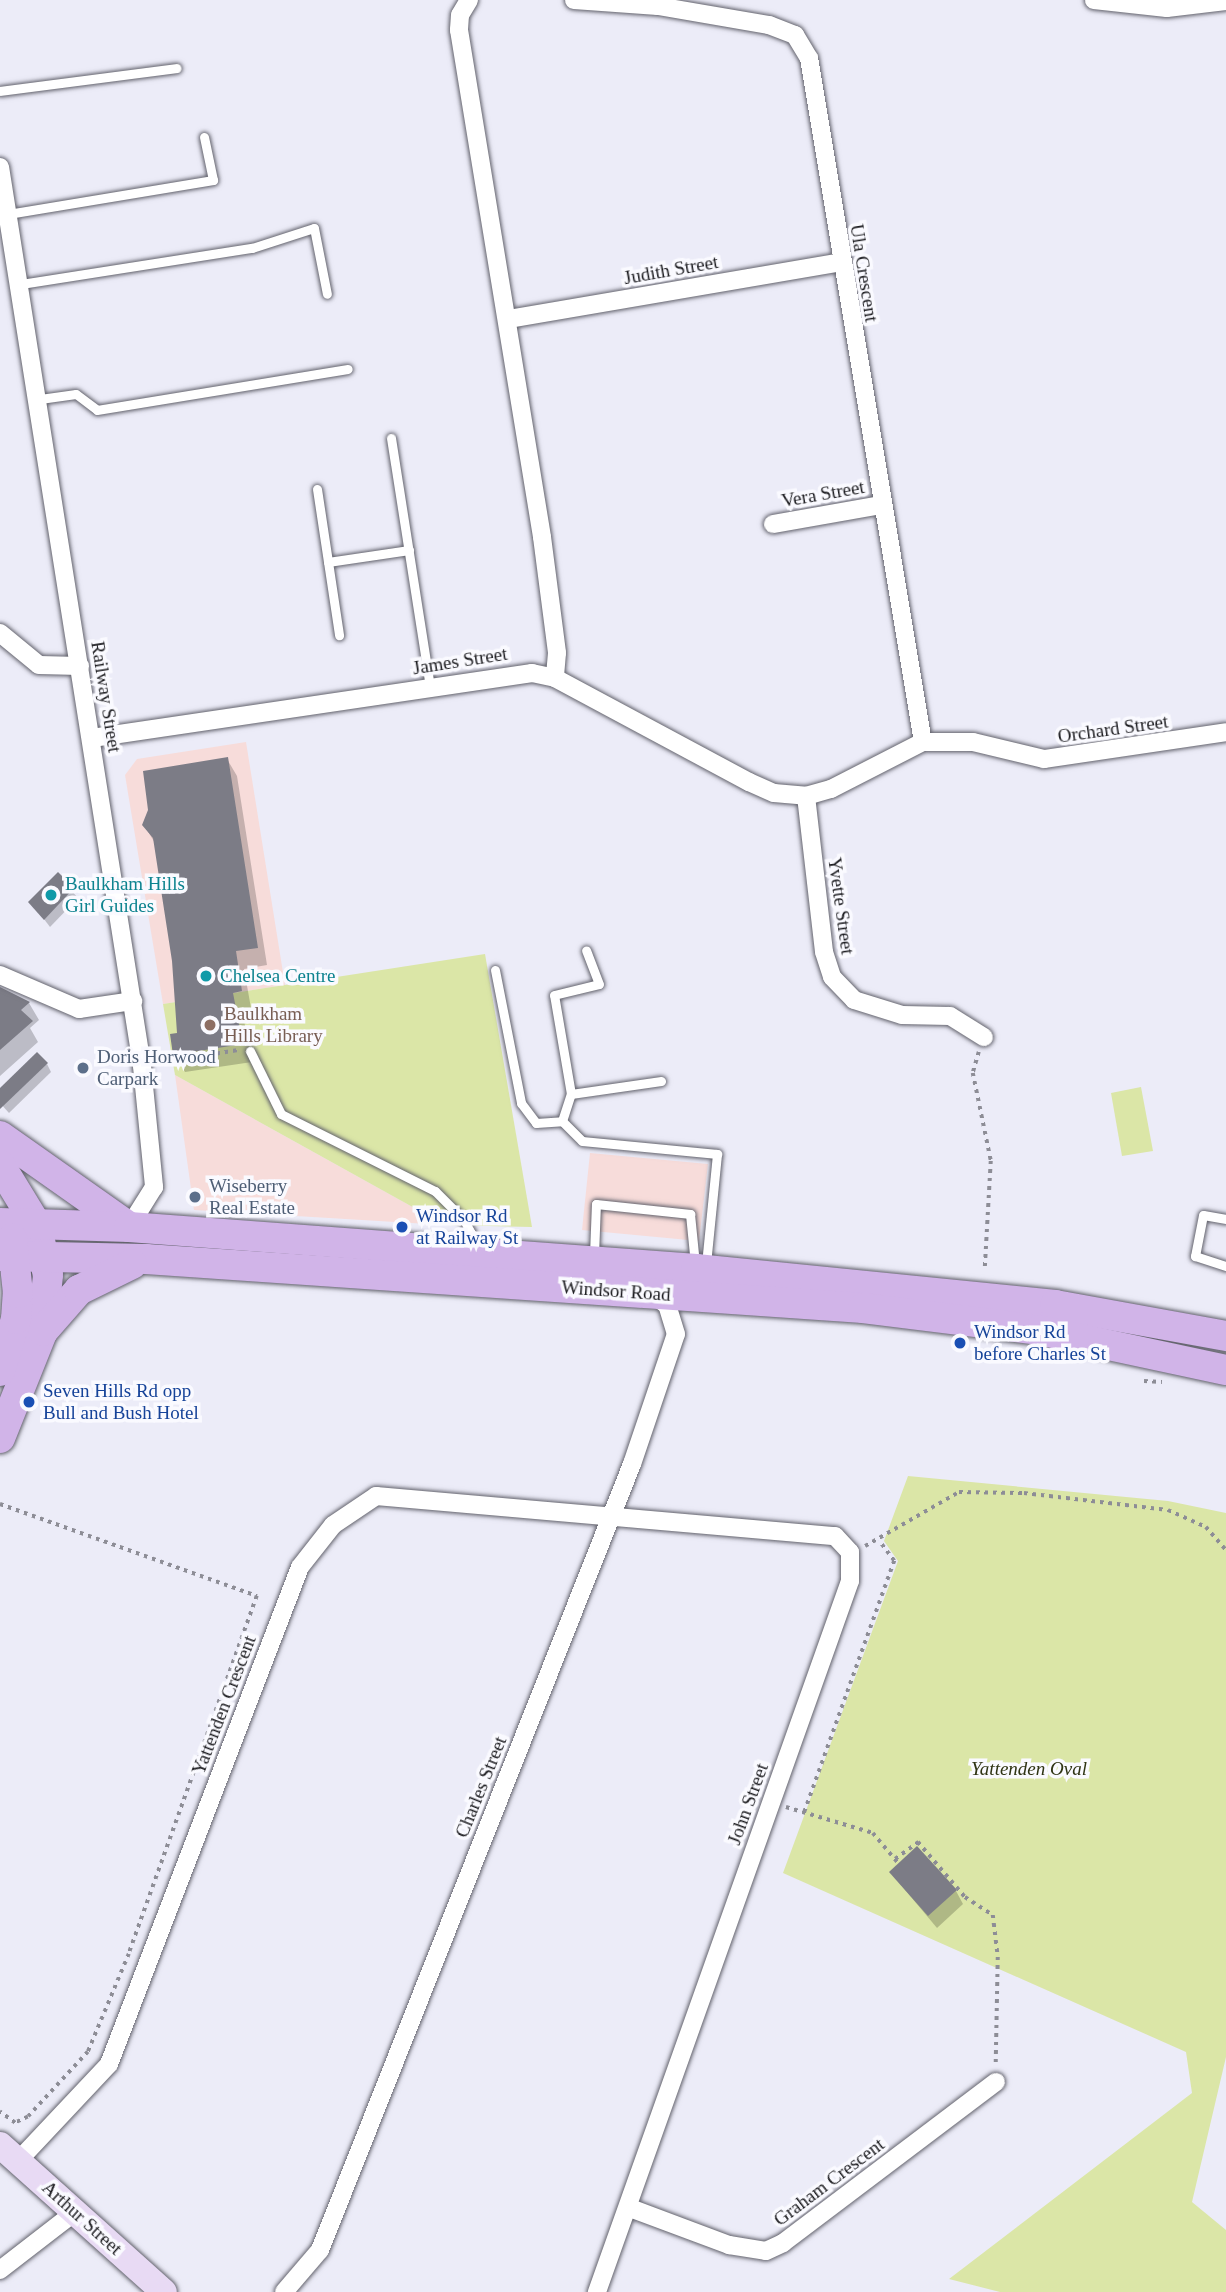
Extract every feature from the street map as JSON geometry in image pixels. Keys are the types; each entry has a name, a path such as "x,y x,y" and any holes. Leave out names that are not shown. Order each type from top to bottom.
{"main road":[{"path":"0,1136 129,1227"},
{"path":"0,1165 11,1218 8,1256 16,1320 0,1371"},
{"name":"Windsor Road","path":"11,1218 472,1250 701,1270 1042,1304 1226,1336"},
{"path":"0,1438 41,1333 47,1302 47,1257 11,1218"},
{"name":"Windsor Road","path":"8,1256 146,1259 863,1308 1039,1330 1226,1370"},
{"path":"41,1333 54,1315 90,1282 146,1259"}],"street":[{"name":"Ula Crescent","path":"574,0 658,6 769,25 795,35 808,58 881,505 923,742"},
{"path":"1094,0 1167,8 1226,1"},
{"path":"466,1 459,30 508,319 554,623 555,678"},
{"name":"Railway Street","path":"0,167 40,399 134,1000 154,1187 129,1227"},
{"name":"Judith Street","path":"508,319 841,262"},
{"name":"Vera Street","path":"773,524 881,505"},
{"path":"0,633 39,665 80,666"},
{"name":"James Street","path":"92,738 504,674 532,673 555,678 748,782 774,793 806,796 831,789 923,742"},
{"name":"Orchard Street","path":"923,742 973,742 1044,759 1226,732"},
{"name":"Yvette Street","path":"806,796 824,952 832,977 854,1000 902,1014 950,1016 984,1037"},
{"path":"0,975 79,1009 134,1000"},
{"name":"Charles Street","path":"284,2292 320,2250 617,1515 676,1334 667,1305 650,1294"},
{"name":"Yattenden Crescent","path":"9,2153 109,2064 300,1567 333,1525 376,1496 617,1515"},
{"path":"617,1515 824,1534 845,1542 850,1552"},
{"name":"John Street","path":"597,2292 630,2208 850,1581 850,1552"},
{"name":"Graham Crescent","path":"630,2208 729,2245 766,2251 783,2243 996,2082"},
{"name":"Arthur Street","path":"9,2153 164,2292"},
{"path":"0,2270 75,2212"}],"lane":[{"path":"0,91 177,68"},
{"path":"8,214 213,180 204,137"},
{"path":"21,284 252,248 314,228 327,294"},
{"path":"40,399 76,394 97,410 348,369"},
{"path":"391,438 430,687"},
{"path":"317,489 339,635"},
{"path":"328,562 409,550"},
{"path":"562,1121 570,1094 554,995 599,984 586,950"},
{"path":"495,970 520,1103 536,1123 562,1121"},
{"path":"250,1051 281,1114 435,1191 464,1220 471,1233 472,1250"},
{"path":"570,1094 661,1081"},
{"path":"562,1121 582,1142 717,1154 701,1270"},
{"path":"594,1261 596,1204 690,1214 701,1270"},
{"path":"1226,1219 1203,1215 1195,1256 1226,1266"}],"path":[{"path":"984,1037 973,1073 991,1161 985,1269"},
{"path":"166,1062 250,1051"},
{"path":"850,1552 878,1541 959,1492 1024,1493 1168,1510 1206,1527 1226,1550"},
{"path":"0,1504 257,1596 129,1954 88,2052 28,2117 15,2123 0,2112"},
{"path":"804,1812 894,1561 878,1541"},
{"path":"770,1803 873,1833 896,1861 918,1842 965,1897 993,1915 998,1958 996,2082"}],"shaded area":[{"path":"246,742 285,985 163,1004 125,775 137,759"},
{"path":"175,1075 445,1225 194,1210"},
{"path":"590,1153 708,1164 699,1241 582,1230"}],"green space":[{"path":"485,954 532,1227 445,1225 175,1075 163,1004"},
{"path":"1141,1087 1153,1151 1122,1156 1111,1093"},
{"name":"Yattenden Oval","path":"908,1476 1168,1501 1226,1513 1226,2057 1192,2202 1226,2230 1226,2292 1000,2292 949,2279 1192,2093 1186,2052 783,1873 898,1561 884,1541"}],"building":[{"path":"228,757 258,948 236,951 242,991 233,993 243,1044 173,1055 170,1034 177,1033 172,961 153,838 142,825 148,810 143,771"},
{"name":"Baulkham Hills Girl Guides","path":"58,872 74,888 44,920 28,902"},
{"path":"0,987 30,1002 21,1010 33,1021 0,1050"},
{"path":"37,1052 48,1063 0,1109 0,1088"},
{"path":"917,1846 957,1890 928,1916 889,1872"}],"place":[{"name":"Baulkham Hills Girl Guides","path":"51,895"},
{"name":"Chelsea Centre","path":"206,976"},
{"name":"Baulkham Hills Library","path":"210,1025"},
{"name":"Doris Horwood Carpark","path":"83,1068"},
{"name":"Wiseberry Real Estate","path":"195,1197"},
{"name":"Windsor Rd at Railway St","path":"402,1227"},
{"name":"Windsor Rd before Charles St","path":"960,1343"},
{"name":"Seven Hills Rd opp Bull and Bush Hotel","path":"29,1402"}]}
